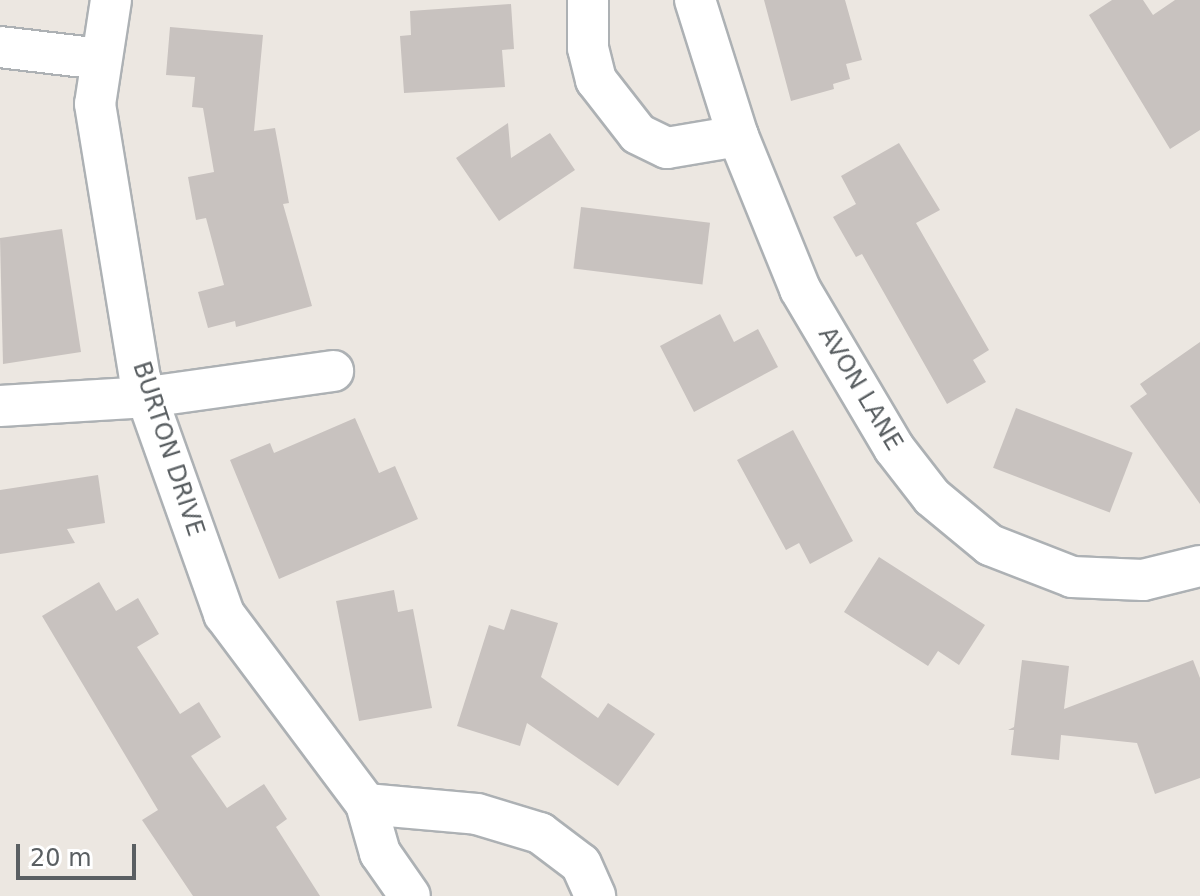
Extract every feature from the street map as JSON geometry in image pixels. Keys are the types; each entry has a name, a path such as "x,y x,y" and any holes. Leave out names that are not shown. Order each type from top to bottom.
{"street":[{"name":"BURTON DRIVE","path":"111,0 95,104 122,281 148,397 224,614 366,804 380,853 410,896"},
{"path":"588,0 588,48 596,80 638,134 667,148 738,136"},
{"name":"AVON LANE","path":"695,0 738,136 800,289 894,448 959,524 1020,559 1072,577 1143,580 1200,566"},
{"path":"0,47 101,59"},
{"path":"0,406 148,397 333,371"},
{"path":"366,804 477,814 540,833 581,864 595,896"}],"building":[{"path":"764,0 845,0 862,60 846,64 850,79 833,84 834,89 791,101"},
{"path":"1112,0 1143,0 1153,15 1175,0 1200,0 1200,130 1170,149 1089,15"},
{"path":"511,4 514,49 502,50 505,87 404,93 400,36 411,35 410,11"},
{"path":"170,27 263,35 254,131 275,128 289,203 283,204 312,306 236,327 235,321 208,328 198,292 224,285 206,218 196,220 188,177 214,172 203,108 192,107 195,77 166,75"},
{"path":"508,123 511,158 550,133 575,170 499,221 456,158"},
{"path":"899,143 940,210 916,223 989,350 973,360 986,382 947,404 862,254 856,257 833,217 856,204 841,176"},
{"path":"581,207 710,223 702,284 573,269"},
{"path":"62,229 81,352 3,364 0,238"},
{"path":"720,314 734,342 758,329 778,367 694,412 660,346"},
{"path":"1200,342 1200,504 1130,406 1147,394 1140,384"},
{"path":"1016,408 1133,453 1110,513 993,468"},
{"path":"355,418 379,473 395,466 418,519 279,579 230,460 270,443 274,453"},
{"path":"793,430 853,541 810,564 799,543 786,550 737,460"},
{"path":"98,475 105,523 67,529 75,543 0,554 0,490"},
{"path":"879,557 985,625 959,665 938,651 928,666 844,612"},
{"path":"99,582 116,611 138,598 159,634 137,647 180,714 199,702 221,737 191,756 227,808 264,784 287,819 276,827 320,896 193,896 142,820 158,810 42,616"},
{"path":"394,590 398,612 413,609 432,708 359,721 336,601"},
{"path":"511,609 558,623 541,677 598,718 608,703 655,734 618,786 527,723 520,746 457,726 489,625 504,630"},
{"path":"1022,660 1069,666 1064,709 1193,660 1200,678 1200,778 1155,794 1137,743 1061,735 1059,760 1011,755 1014,730 1008,730 1014,727"}]}
